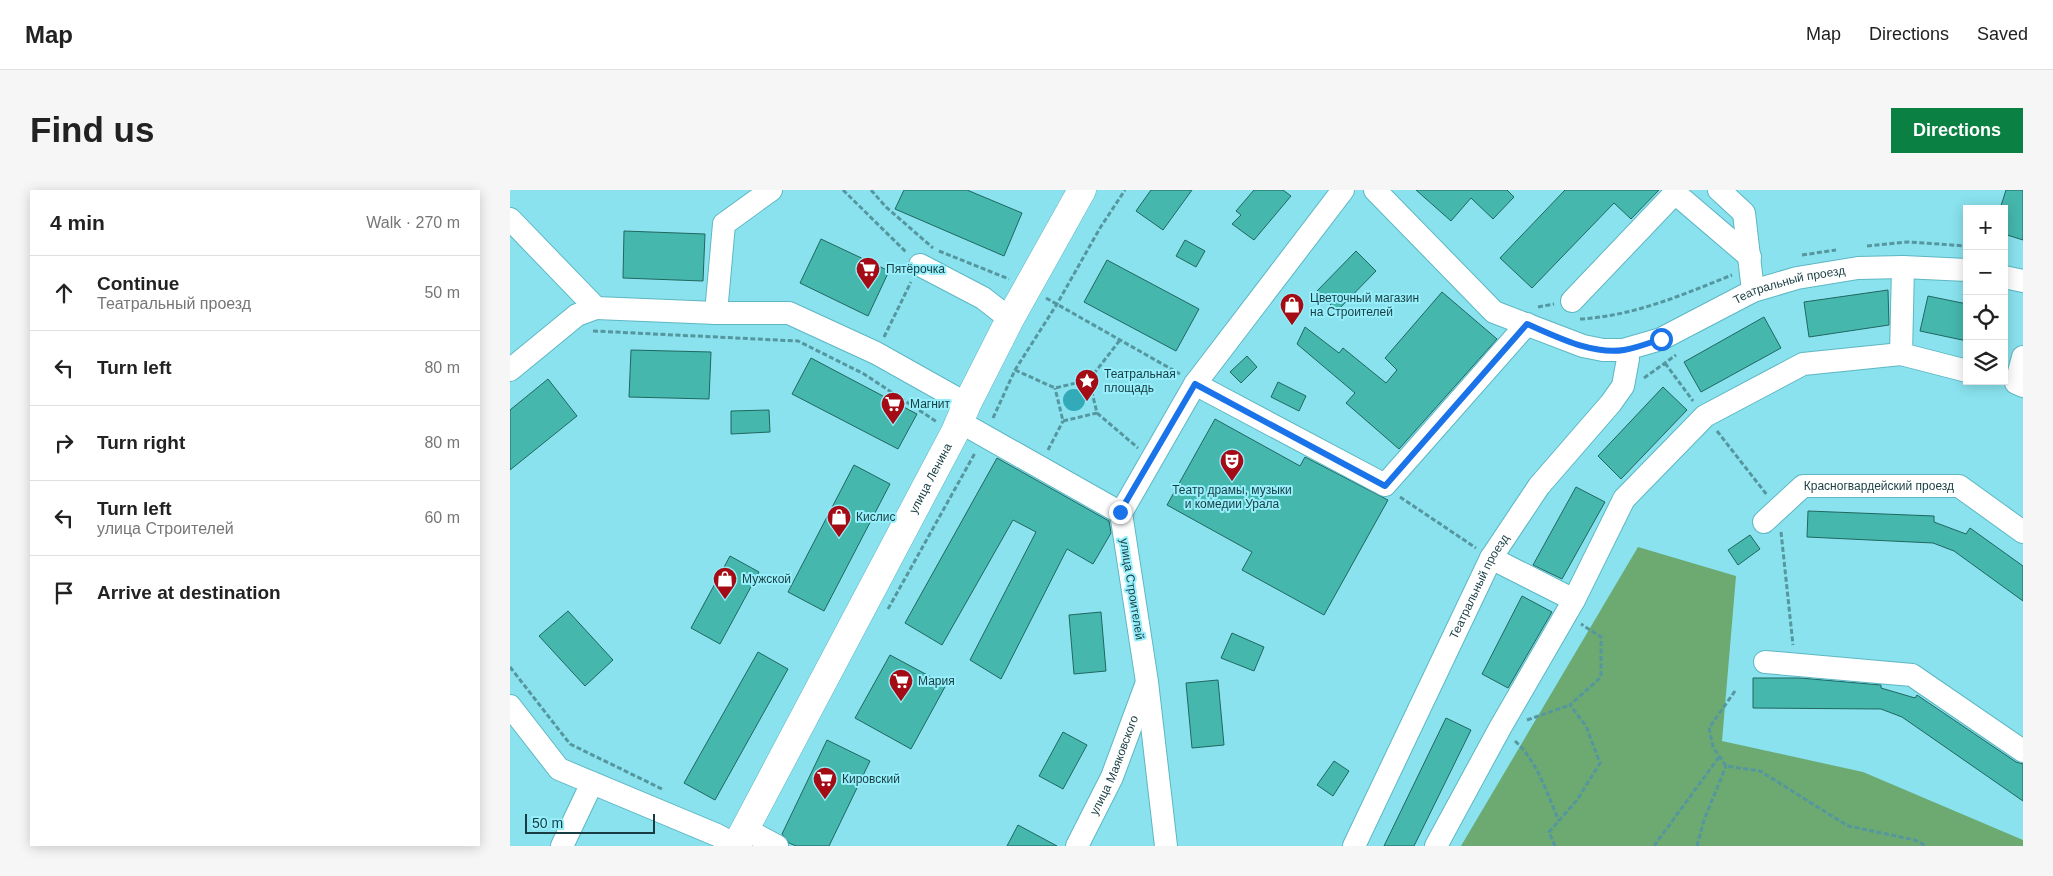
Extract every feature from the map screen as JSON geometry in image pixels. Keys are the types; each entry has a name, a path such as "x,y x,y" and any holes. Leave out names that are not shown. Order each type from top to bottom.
{"main road":[{"name":"улица Ленина","path":"739,840 961,419 1010,319 1028,288 1077,191"}],"street":[{"path":"716,313 724,224 771,190"},
{"path":"510,370 586,311 789,313 876,353 984,437 1120,512 1195,384 1343,190"},
{"name":"Театральный проезд","path":"1375,190 1494,312 1535,315 1583,346 1603,350 1623,350 1661,339 1754,291 1797,278 1858,268 1903,267 1963,270"},
{"path":"1719,190 1744,212 1754,291"},
{"path":"1574,310 1675,193 1751,262"},
{"path":"510,219 586,311"},
{"path":"927,257 1010,319"},
{"path":"1901,354 1903,267"},
{"path":"2008,279 2023,281"},
{"path":"1195,384 1385,486 1535,315"},
{"name":"Театральный проезд","path":"1354,846 1491,558 1539,486 1611,403 1623,386 1628,359 1623,350"},
{"path":"1436,846 1500,728 1570,607 1624,499 1705,416 1803,364 1901,354 1963,370"},
{"path":"2014,383 2023,357"},
{"name":"Красногвардейский проезд","path":"1764,522 1803,486 1959,486 2023,532"},
{"name":"улица Строителей","path":"1120,512 1147,682 1166,846"},
{"path":"1491,558 1570,607"},
{"path":"1765,662 1912,675 2023,750"},
{"name":"улица Маяковского","path":"1077,846 1112,777 1147,682"},
{"path":"510,706 559,769 717,835 777,846"},
{"path":"562,846 592,782"}],"path":[{"path":"843,190 927,257 996,272 1057,304 1195,384"},
{"path":"871,190 927,257"},
{"path":"887,611 984,437 1015,370 1057,304 1100,228 1125,190"},
{"path":"1862,247 1908,242 1963,246"},
{"path":"1798,256 1844,249"},
{"path":"864,374 927,257"},
{"path":"1574,310 1601,318 1653,306 1751,262"},
{"path":"586,311 592,331 798,341 864,374 924,415 961,419"},
{"path":"1015,370 1055,388 1089,380 1120,340"},
{"path":"1642,380 1680,352"},
{"path":"1089,380 1097,413 1134,446 1153,457"},
{"path":"1038,467 1063,421 1055,388"},
{"path":"1063,421 1097,413"},
{"path":"1385,486 1491,558"},
{"path":"1500,728 1570,705 1601,677 1601,637 1570,607"},
{"path":"510,667 570,744 665,790"},
{"path":"1735,691 1709,728 1713,747 1726,766 1760,771 1848,826 1915,840 1926,846"},
{"path":"1555,846 1549,832 1577,800 1600,763 1586,726 1570,705"},
{"path":"1500,728 1523,748 1540,775 1559,821"},
{"path":"1654,846 1719,757"},
{"path":"1697,846 1704,820 1726,766"}],"green space":[{"path":"1638,547 1736,576 1722,741 1863,772 2023,840 2023,846 1461,846"}],"water":[{"path":"1074,389 1082,392 1085,400 1082,408 1074,411 1066,408 1063,400 1066,392"}],"building":[{"path":"904,190 967,190 1022,213 1004,256 895,209"},
{"path":"1151,190 1192,190 1163,230 1136,211"},
{"path":"1254,190 1283,190 1291,196 1254,240 1232,224 1241,215 1236,211"},
{"path":"1416,190 1507,190 1514,197 1493,219 1471,198 1451,221"},
{"path":"1565,190 1659,190 1631,219 1614,203 1532,288 1500,258"},
{"path":"2006,190 2023,190 2023,240 2008,235 2008,205 2001,205"},
{"path":"624,231 705,234 703,281 623,278"},
{"path":"821,239 889,271 868,316 800,283"},
{"path":"1185,240 1205,251 1196,267 1176,256"},
{"path":"1356,251 1376,271 1337,311 1317,291"},
{"path":"1107,260 1199,309 1176,351 1084,302"},
{"path":"1888,290 1889,325 1809,337 1804,302"},
{"path":"1442,292 1497,339 1399,449 1346,403 1355,393 1297,344 1305,327 1339,353 1343,348 1386,383 1397,370 1385,358"},
{"path":"1928,296 1963,303 1963,340 1920,331"},
{"path":"1764,317 1781,348 1701,392 1684,362"},
{"path":"631,350 711,352 709,399 629,397"},
{"path":"1247,356 1257,367 1241,383 1230,372"},
{"path":"811,358 917,414 898,449 792,394"},
{"path":"548,379 577,416 510,470 510,410"},
{"path":"1278,382 1306,396 1299,411 1271,397"},
{"path":"1663,387 1687,410 1621,479 1598,456"},
{"path":"769,410 770,432 731,434 731,411"},
{"path":"1215,419 1300,466 1305,457 1388,500 1324,615 1242,570 1252,552 1167,505"},
{"path":"997,458 1109,521 1111,533 1093,564 1067,549 1001,679 970,660 1036,532 1013,520 942,645 905,623"},
{"name":"Кислис","path":"854,465 890,484 824,611 788,592"},
{"path":"1576,487 1605,502 1562,579 1533,565"},
{"path":"1808,511 1934,516 1934,522 1966,534 1970,528 2023,566 2023,601 1954,551 1933,543 1807,537"},
{"path":"1750,535 1760,549 1738,565 1728,550"},
{"name":"Мужской","path":"730,556 759,572 720,644 691,628"},
{"path":"1522,596 1552,612 1508,688 1482,674"},
{"path":"568,611 613,660 585,686 539,636"},
{"path":"1101,612 1106,671 1074,674 1069,615"},
{"path":"1232,633 1264,647 1254,671 1221,658"},
{"path":"758,652 788,669 715,800 684,783"},
{"name":"Мария","path":"890,655 946,685 911,749 855,718"},
{"path":"1753,678 1800,678 1881,685 1881,688 1915,698 1917,695 2016,762 2023,764 2023,801 1902,717 1881,709 1753,708"},
{"path":"1218,680 1224,745 1192,748 1186,683"},
{"path":"1446,718 1471,730 1414,846 1384,846"},
{"path":"1063,732 1087,745 1063,789 1039,776"},
{"name":"Кировский","path":"827,740 870,761 829,846 796,846 789,843 782,834"},
{"path":"1334,761 1349,771 1333,796 1317,785"},
{"path":"1018,825 1057,846 1007,846"}],"place":[{"name":"Пятёрочка","path":"868,290"},
{"name":"Цветочный магазин на Строителей","path":"1292,326"},
{"name":"Театральная площадь","path":"1087,402"},
{"name":"Магнит","path":"893,425"},
{"name":"Театр драмы, музыки и комедии Урала","path":"1232,482"},
{"name":"Кислис","path":"839,538"},
{"name":"Мужской","path":"725,600"},
{"name":"Мария","path":"901,702"},
{"name":"Кировский","path":"825,800"}],"route":[{"path":"1120,512 1195,384 1385,486 1527,324 1583,346 1603,350 1623,350 1661,339"}]}
